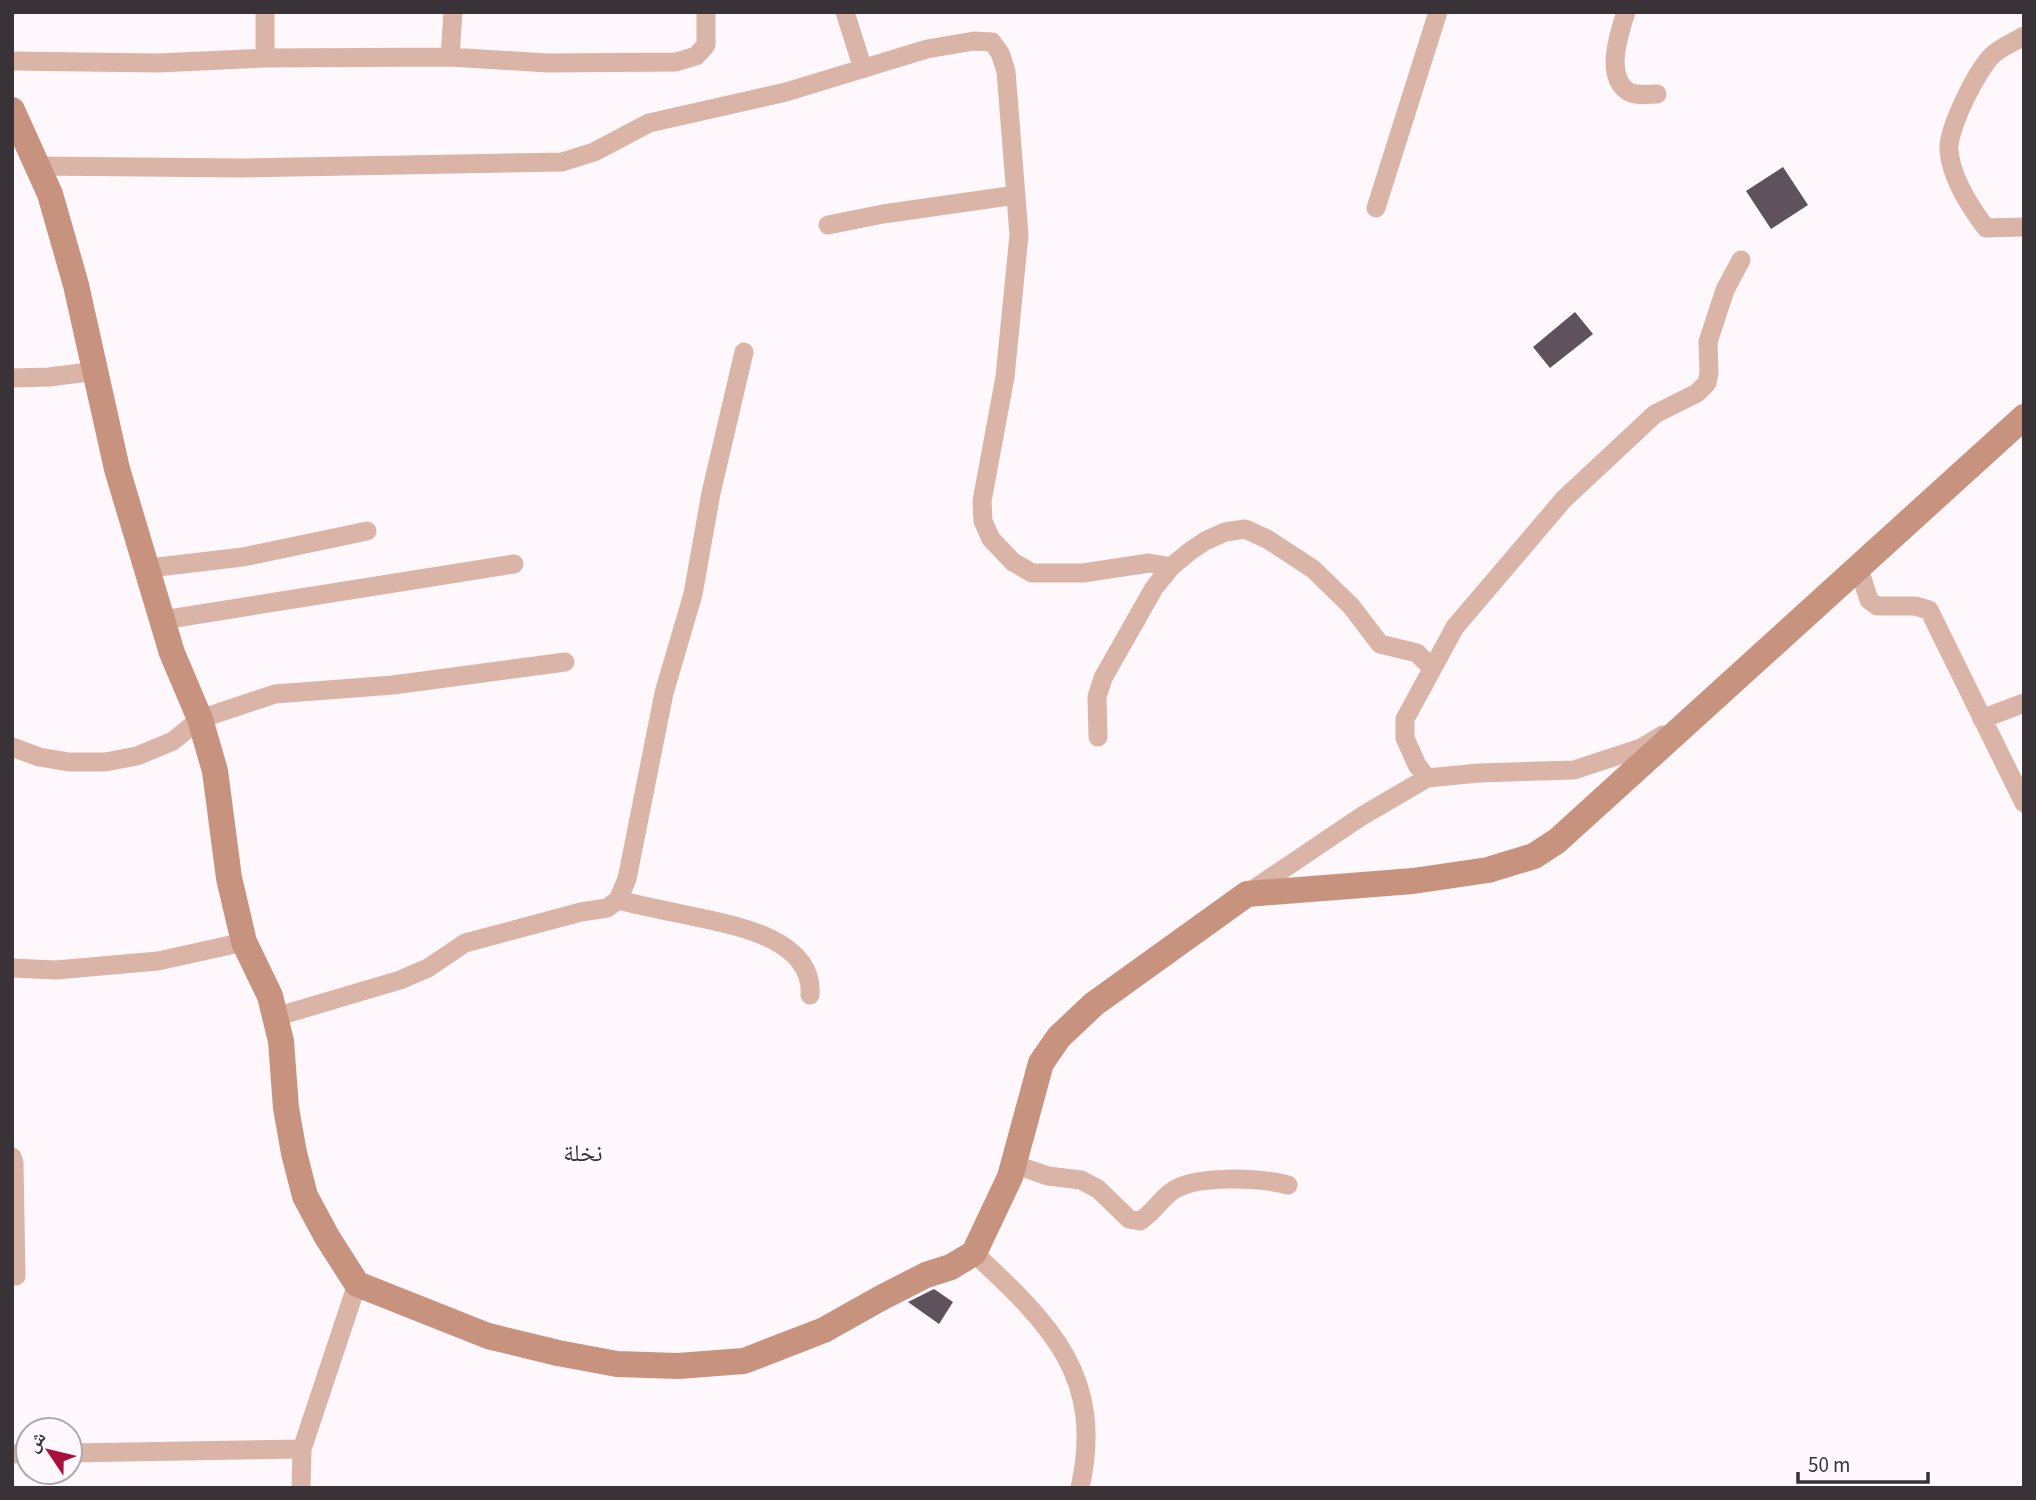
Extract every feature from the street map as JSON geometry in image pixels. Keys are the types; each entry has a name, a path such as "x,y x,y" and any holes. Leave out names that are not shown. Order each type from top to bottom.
{"street":[{"path":"265,12 265,58"},
{"path":"450,57 453,12"},
{"path":"12,61 158,63 265,58 450,57 548,63 677,62 696,56 706,45 706,12"},
{"path":"845,12 863,69"},
{"path":"1376,208 1438,12"},
{"path":"1626,12 1616,53 1618,77 1628,91 1641,95 1657,94"},
{"path":"2024,36 1993,53 1980,71 1953,129 1948,148 1962,190 1986,228 2024,227"},
{"path":"36,166 242,168 447,162 562,162 594,152 649,123 786,92 928,49 974,41 992,41 1000,52 1006,71 1019,235 1005,377 982,501 983,521 991,539 1013,562 1032,573 1083,573 1149,563 1171,567"},
{"path":"12,110 50,194 97,371 117,468 149,568 172,653 200,719 215,771 221,831 244,942 270,996 281,1041 286,1108 305,1196 357,1284 488,1336 617,1364 678,1366 744,1361 824,1330 926,1275 951,1267 974,1253 1005,1189 1041,1063 1059,1037 1094,1004 1247,894 1362,816 1427,778 1479,773 1574,770 1641,748 1695,715"},
{"path":"828,225 883,214 1016,195"},
{"path":"1427,778 1417,765 1405,738 1405,719 1455,627 1564,499 1655,414 1697,393 1707,383 1710,332 1725,290 1741,260"},
{"path":"275,1017 400,980 428,968 465,943 581,912 607,908 618,900 627,880 664,693 693,594 711,493 744,352"},
{"path":"12,378 97,371"},
{"path":"1247,894 1413,881 1488,870 1534,856 1557,841 2024,417"},
{"path":"1098,737 1097,697 1103,678 1154,588 1171,567 1205,541 1225,532 1245,529 1267,539 1314,569 1351,606 1380,644 1417,653 1432,668"},
{"path":"149,568 243,557 367,531"},
{"path":"163,620 514,564"},
{"path":"1859,569 1869,600 1877,606 1915,606 1929,610 2024,803"},
{"path":"12,747 39,757 69,762 105,762 137,756 173,741 200,719 275,694 393,685 565,662"},
{"path":"1982,719 2024,703"},
{"path":"618,900 736,926 775,941 789,950 802,965 811,983 810,995"},
{"path":"12,968 56,970 158,961 244,942"},
{"path":"12,1157 15,1163 16,1276"},
{"path":"1013,1164 1048,1176 1081,1180 1098,1189 1129,1219 1140,1221 1153,1213 1172,1191 1196,1181 1264,1179 1288,1185"},
{"path":"974,1253 1029,1304 1068,1358 1079,1385 1088,1434 1086,1462 1080,1488"},
{"path":"301,1488 302,1449 357,1284"},
{"path":"84,1453 302,1449"}],"building":[{"path":"1783,167 1808,205 1771,229 1746,191"},
{"path":"1575,312 1593,334 1550,368 1533,347"},
{"path":"934,1289 953,1302 939,1324 908,1302"}],"district":[{"name":"نخلة","path":"583,1153"}]}
